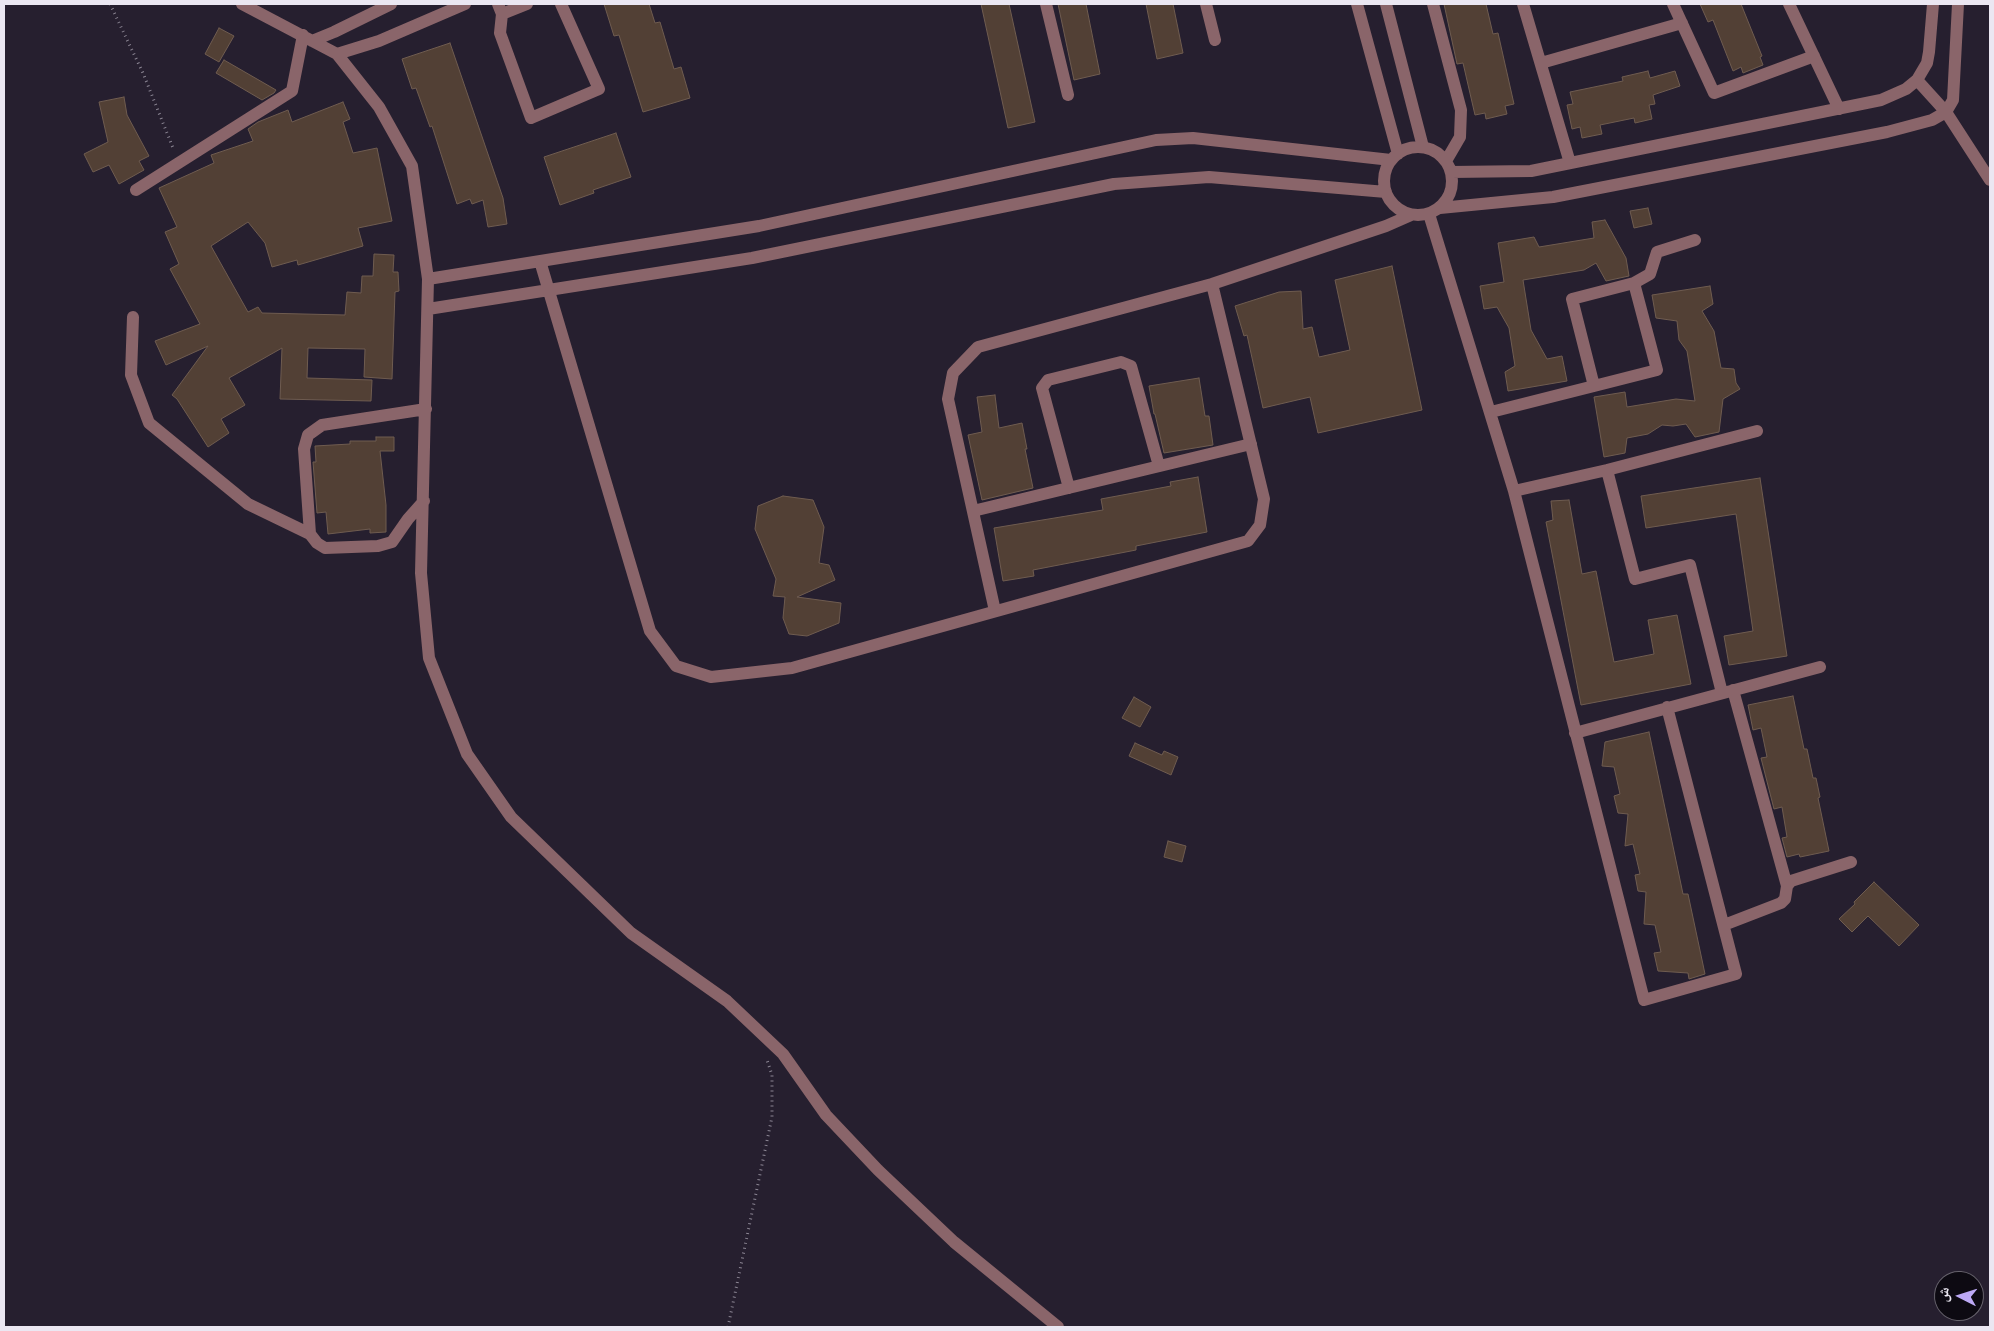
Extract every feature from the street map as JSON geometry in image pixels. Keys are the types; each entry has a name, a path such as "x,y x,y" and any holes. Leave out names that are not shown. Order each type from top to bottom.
{"street":[{"path":"242,4 337,54 380,107 412,166 428,279 421,574 429,658 466,754 511,817 631,933 727,1001 783,1054 826,1115 878,1170 954,1242 1058,1327"},
{"path":"308,38 334,32 391,4"},
{"path":"337,54 379,41 465,4"},
{"path":"527,4 500,9 500,33 531,118 599,89 561,4"},
{"path":"1046,4 1068,96"},
{"path":"1206,4 1215,40"},
{"path":"1357,4 1394,157"},
{"path":"1386,4 1423,147"},
{"path":"1433,4 1461,110 1460,137 1449,166"},
{"path":"1523,4 1570,163"},
{"path":"1674,4 1714,93 1814,56"},
{"path":"1788,4 1839,108"},
{"path":"1449,166 1531,171 1881,100 1906,89 1917,80 1927,63 1932,4"},
{"path":"995,611 948,399 953,373 978,347 1212,284 1386,226 1411,215 1552,197 1887,132 1932,120 1946,112 1953,100 1958,4"},
{"path":"1541,63 1682,23"},
{"path":"136,190 292,91 308,38"},
{"path":"1917,80 1946,112 1990,180"},
{"path":"428,279 759,226 1156,140 1193,138 1394,157"},
{"path":"1411,215 1395,207 1386,192 1384,175 1394,157 1406,149 1423,147 1440,154 1449,166 1452,185 1448,198 1434,211"},
{"path":"428,309 752,258 1114,184 1209,177 1386,192"},
{"path":"1434,211 1514,491 1644,1000 1736,974 1667,707"},
{"path":"1594,386 1572,299 1634,283 1650,274 1657,252 1695,240"},
{"path":"540,261 650,631 676,666 711,677 792,668 1248,541 1260,525 1264,499 1212,284"},
{"path":"1491,412 1657,370 1634,283"},
{"path":"133,317 131,375 149,423 248,504 310,534 317,543 325,548 378,546 392,542 408,519 424,502"},
{"path":"1069,488 1042,388 1048,380 1121,362 1131,366 1159,466"},
{"path":"310,534 304,449 308,436 322,425 426,409"},
{"path":"1514,491 1607,470 1757,431"},
{"path":"973,511 1251,444"},
{"path":"1607,470 1635,579 1690,565 1787,886 1785,899 1781,903 1724,925"},
{"path":"1575,733 1820,667"},
{"path":"1787,886 1791,881 1851,862"}],"path":[{"path":"110,4 143,73 179,162"},
{"path":"728,1327 772,1117 772,1075 766,1056"}],"building":[{"path":"604,4 649,4 655,23 660,22 674,69 681,67 690,98 643,112 619,35 614,36"},
{"path":"981,4 1009,4 1035,122 1008,128"},
{"path":"1058,4 1086,4 1100,74 1074,80"},
{"path":"1146,4 1173,4 1183,53 1157,59"},
{"path":"1444,4 1486,4 1493,34 1498,33 1514,104 1505,106 1507,114 1486,119 1485,113 1475,115 1463,63 1457,64"},
{"path":"1700,4 1741,4 1762,56 1760,57 1763,65 1743,73 1741,67 1733,71 1713,20 1708,22"},
{"path":"219,28 234,36 219,62 205,54"},
{"path":"450,43 503,198 507,224 488,227 483,200 472,204 470,199 457,204 432,126 430,127 416,88 412,89 402,59"},
{"path":"224,60 276,90 262,100 216,73"},
{"path":"1648,71 1650,78 1675,71 1680,86 1653,95 1655,104 1649,105 1652,119 1635,123 1634,118 1600,125 1602,134 1582,138 1580,127 1572,129 1567,105 1573,104 1570,92 1623,81 1622,77"},
{"path":"124,97 127,115 149,156 139,161 144,170 119,184 109,165 93,172 84,154 108,142 99,102"},
{"path":"343,102 350,119 343,122 353,153 377,148 392,221 358,228 363,246 298,265 297,260 272,267 265,243 248,222 211,246 248,312 258,307 262,313 345,315 347,292 361,293 362,276 373,276 374,254 394,255 393,272 398,272 399,291 395,292 392,379 364,377 365,349 308,348 307,378 372,380 371,401 280,399 282,348 229,378 245,405 221,419 229,433 208,447 177,399 172,395 208,346 166,365 155,341 200,324 170,269 179,264 165,232 177,227 159,188 214,163 211,155 253,141 248,129 258,122 288,110 292,122"},
{"path":"616,133 631,177 593,190 594,193 560,205 544,157"},
{"path":"1648,208 1652,224 1634,228 1630,211"},
{"path":"1605,220 1626,258 1629,276 1606,281 1596,263 1584,270 1523,280 1531,330 1547,359 1562,356 1567,381 1508,391 1505,372 1515,366 1509,328 1497,307 1484,309 1480,286 1504,282 1498,243 1534,237 1539,247 1594,238 1592,222"},
{"path":"1392,266 1422,410 1318,433 1310,397 1263,408 1247,335 1244,336 1235,306 1279,292 1301,291 1303,329 1312,327 1319,357 1350,350 1335,280"},
{"path":"1710,286 1713,304 1702,311 1714,331 1721,368 1734,369 1736,383 1740,389 1723,399 1719,432 1695,437 1686,424 1662,425 1648,434 1627,438 1625,453 1604,457 1594,397 1625,392 1627,407 1676,399 1695,401 1687,351 1679,340 1677,321 1656,318 1652,295"},
{"path":"1199,378 1205,416 1209,416 1213,445 1164,453 1149,386"},
{"path":"995,395 999,428 1022,423 1033,488 982,500 968,435 982,432 977,397"},
{"path":"376,437 394,437 394,451 380,451 386,505 386,532 370,533 370,529 328,534 326,512 317,513 313,462 316,462 315,446 350,444 350,441 376,441"},
{"path":"1198,477 1207,532 1136,546 1136,550 1033,570 1034,576 1003,581 994,528 1103,510 1101,499 1171,486 1170,482"},
{"path":"1760,478 1787,656 1729,665 1724,636 1753,631 1736,514 1646,528 1641,496"},
{"path":"783,496 813,500 824,527 819,563 829,565 835,580 797,597 841,603 839,623 807,636 789,634 783,618 785,597 773,596 776,579 755,529 758,506"},
{"path":"1569,500 1582,574 1596,571 1614,662 1654,654 1648,620 1677,615 1691,684 1581,705 1546,522 1553,520 1551,501"},
{"path":"1793,696 1804,749 1807,749 1813,778 1816,778 1820,797 1818,798 1829,851 1800,857 1799,854 1787,857 1782,838 1787,837 1782,807 1774,809 1761,758 1767,757 1761,728 1753,730 1748,705"},
{"path":"1134,697 1151,707 1140,727 1122,718"},
{"path":"1649,732 1683,894 1688,894 1705,974 1689,979 1688,973 1658,971 1654,953 1661,952 1655,925 1644,924 1646,892 1638,891 1635,875 1640,874 1633,844 1625,846 1628,814 1618,813 1614,796 1620,794 1614,767 1602,766 1605,742"},
{"path":"1135,743 1162,755 1164,751 1178,757 1171,775 1129,756"},
{"path":"1168,841 1186,846 1182,862 1164,857"},
{"path":"1874,882 1919,925 1899,946 1868,916 1852,932 1839,919"}]}
